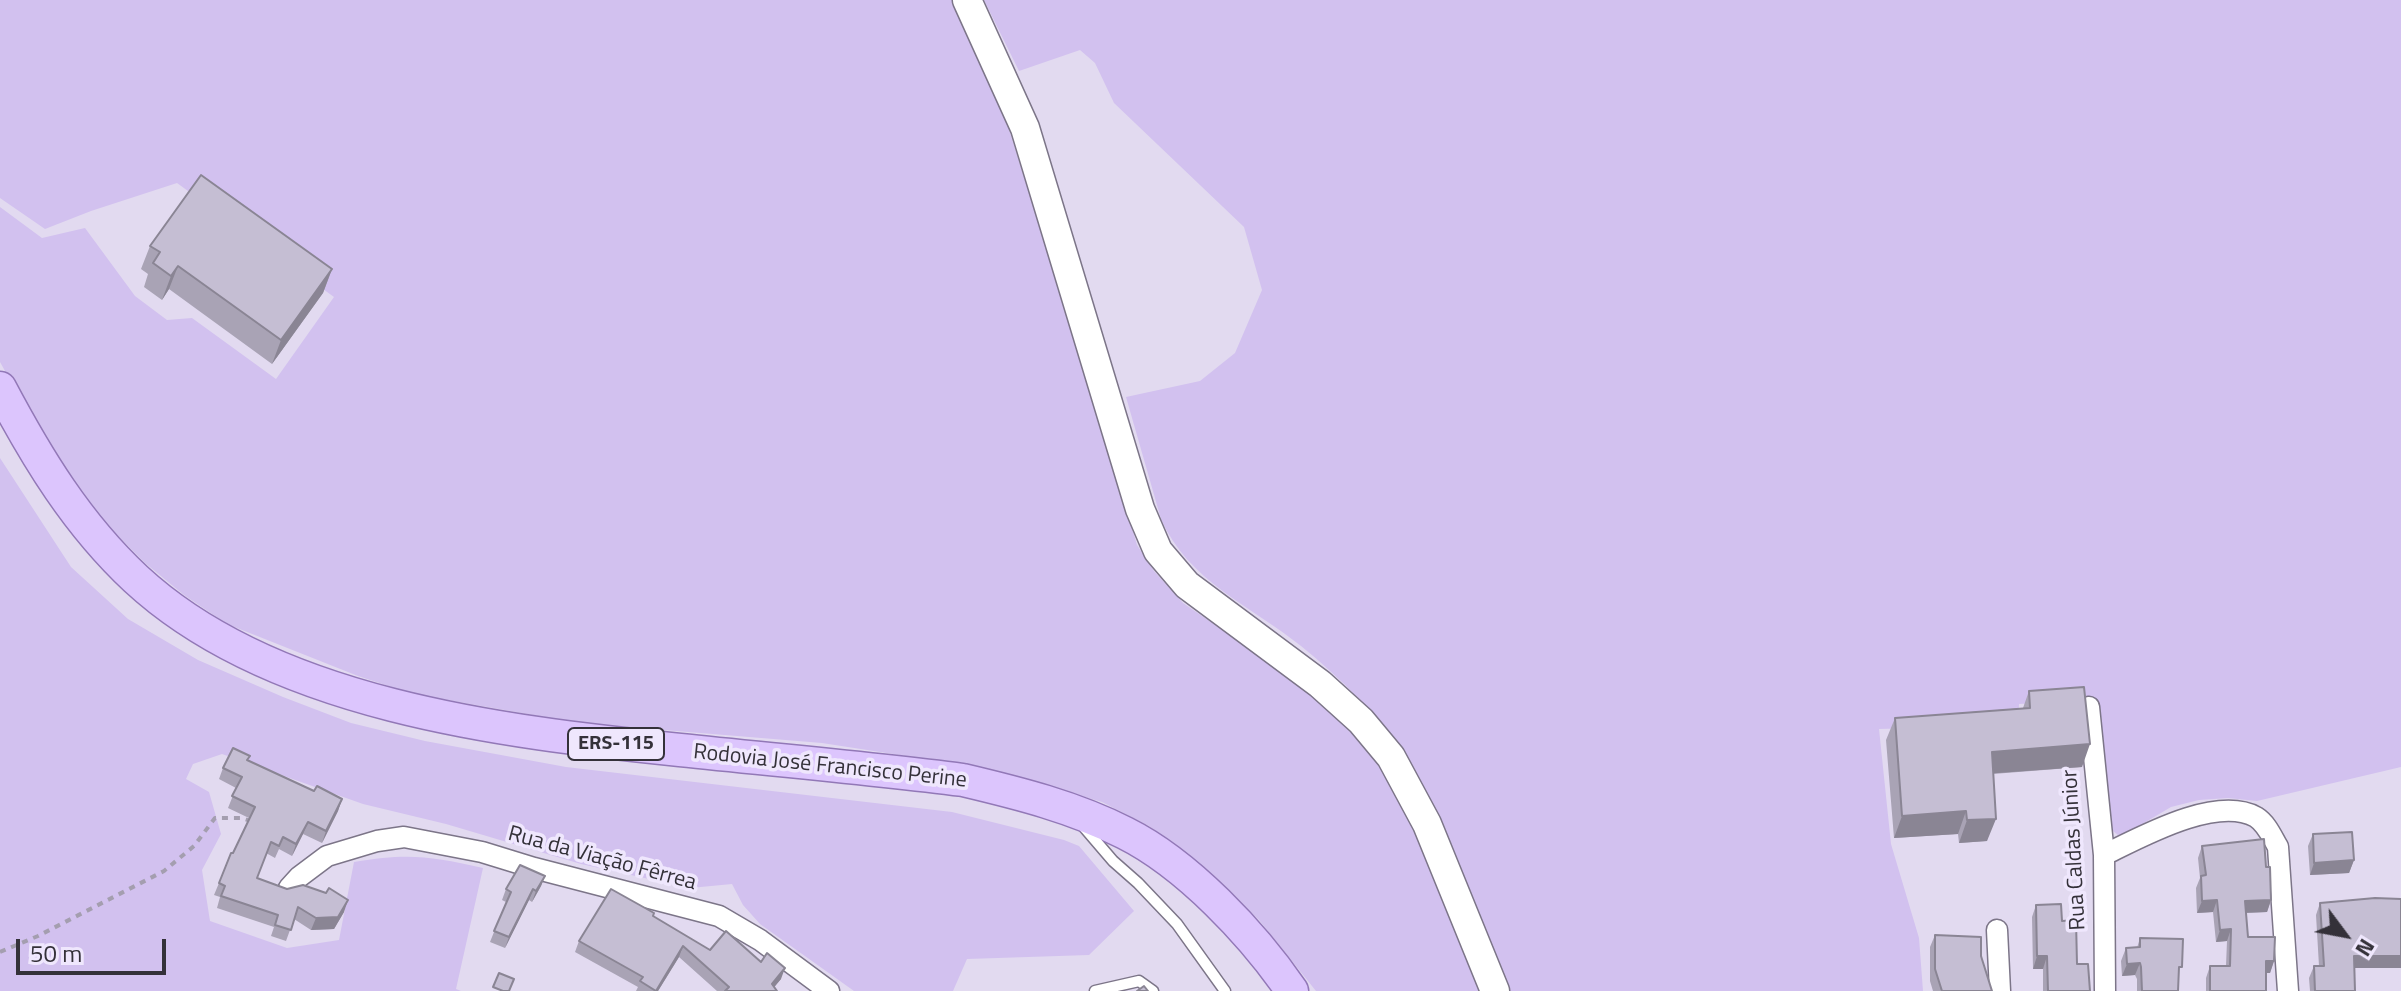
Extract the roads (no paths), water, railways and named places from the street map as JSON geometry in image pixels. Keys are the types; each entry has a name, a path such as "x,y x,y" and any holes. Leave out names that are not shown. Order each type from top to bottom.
{"main road":[{"path":"967,0 1025,128 1140,509 1158,551 1187,585 1320,684 1361,721 1391,757 1427,824 1495,991"},
{"name":"Rodovia José Francisco Perine","path":"0,388 37,457 98,541 138,580 182,615 224,642 330,686 421,713 585,741 963,780 1012,791 1068,809 1126,833 1194,883 1244,931 1292,991"}],"street":[{"name":"Rua Caldas Júnior","path":"2089,707 2104,855 2105,991"},
{"path":"2104,855 2161,827 2203,813 2240,813 2256,817 2268,828 2278,847 2288,991"},
{"name":"Rua da Viação Fêrrea","path":"289,888 313,865 341,850 404,837 482,852 719,916 760,940 829,991"},
{"path":"1997,930 2000,991"}],"lane":[{"path":"1068,809 1113,861 1177,924 1225,991"},
{"path":"1095,991 1139,981 1153,991"}]}
